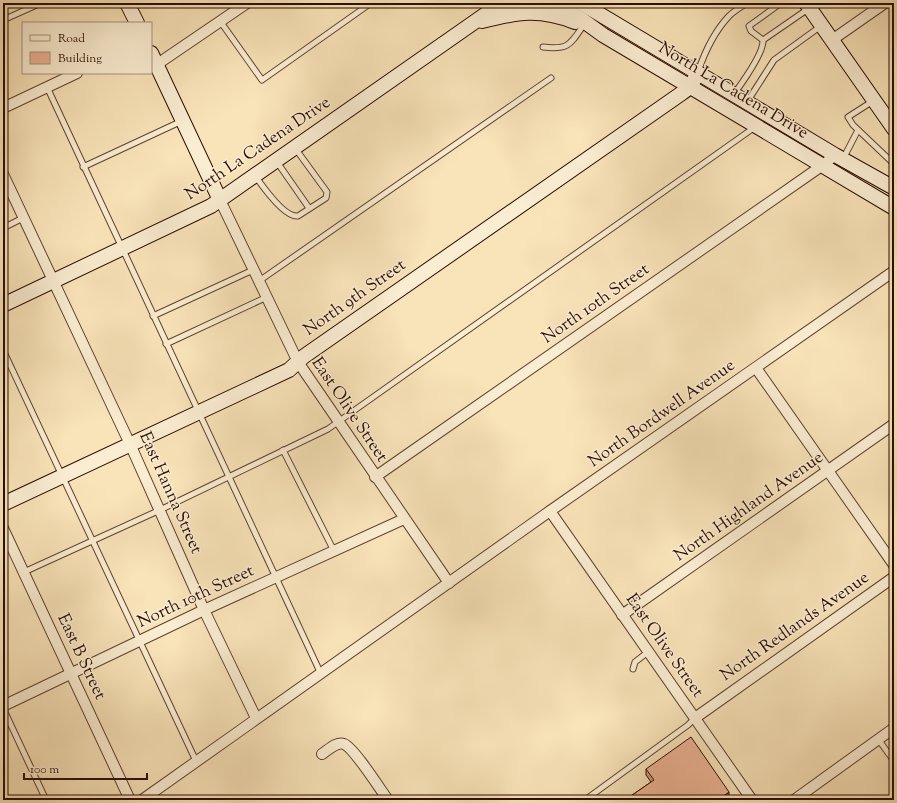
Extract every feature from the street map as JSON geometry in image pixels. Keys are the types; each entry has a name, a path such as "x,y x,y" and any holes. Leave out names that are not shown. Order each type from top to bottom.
{"main road":[{"path":"127,3 136,22"},
{"name":"North La Cadena Drive","path":"555,3 603,35 894,208"},
{"name":"North La Cadena Drive","path":"581,3 839,158 894,188"},
{"name":"North La Cadena Drive","path":"3,305 122,249 220,200 501,4"},
{"path":"808,6 894,128"},
{"path":"474,23 517,13 539,12 561,17 603,35"},
{"path":"154,59 220,200"},
{"name":"North 9th Street","path":"3,504 289,370 310,352 690,87 698,73"}],"street":[{"path":"154,59 220,22 247,3"},
{"path":"832,40 885,3"},
{"path":"3,108 75,74"},
{"name":"North 10th Street","path":"375,477 823,165 839,158"},
{"name":"East Hanna Street","path":"3,174 130,444 204,610 256,718"},
{"name":"East Olive Street","path":"220,200 298,362 375,477 449,583"},
{"name":"North Bordwell Avenue","path":"142,800 550,511 894,271"},
{"path":"756,368 829,470 894,565"},
{"name":"North Highland Avenue","path":"622,615 894,424"},
{"name":"East Olive Street","path":"550,511 695,718 748,798"},
{"name":"North 10th Street","path":"3,707 204,610 404,519"},
{"name":"East B Street","path":"3,528 130,800"},
{"name":"North Redlands Avenue","path":"695,718 894,577"},
{"path":"794,800 894,728"},
{"path":"322,754 337,744 344,744 352,750 388,800"}],"lane":[{"path":"3,20 41,3"},
{"path":"220,22 262,80 371,3"},
{"path":"698,73 707,50 725,22 733,12 747,3"},
{"path":"763,40 751,31 749,26 781,3"},
{"path":"734,95 758,56 763,45 763,40 808,6"},
{"path":"747,103 774,60 821,25"},
{"path":"543,47 556,49 566,47 573,42 583,26"},
{"path":"260,282 551,78"},
{"path":"47,87 83,167 321,674"},
{"path":"874,100 848,118 858,130 894,164"},
{"path":"83,167 183,121"},
{"path":"24,572 160,510 328,429 756,126"},
{"path":"839,158 858,130"},
{"path":"255,176 278,206 294,216 298,216 326,198 327,192 295,148"},
{"path":"276,161 309,208"},
{"path":"3,228 24,218"},
{"path":"153,316 253,270"},
{"path":"166,344 267,297"},
{"path":"3,350 196,761"},
{"path":"284,450 334,551"},
{"path":"633,670 635,662 648,652"},
{"path":"3,707 46,800"},
{"path":"585,800 688,725 695,718"},
{"path":"878,739 894,761"}],"building":[{"path":"691,737 729,792 718,800 625,800 654,780 646,769"}]}
